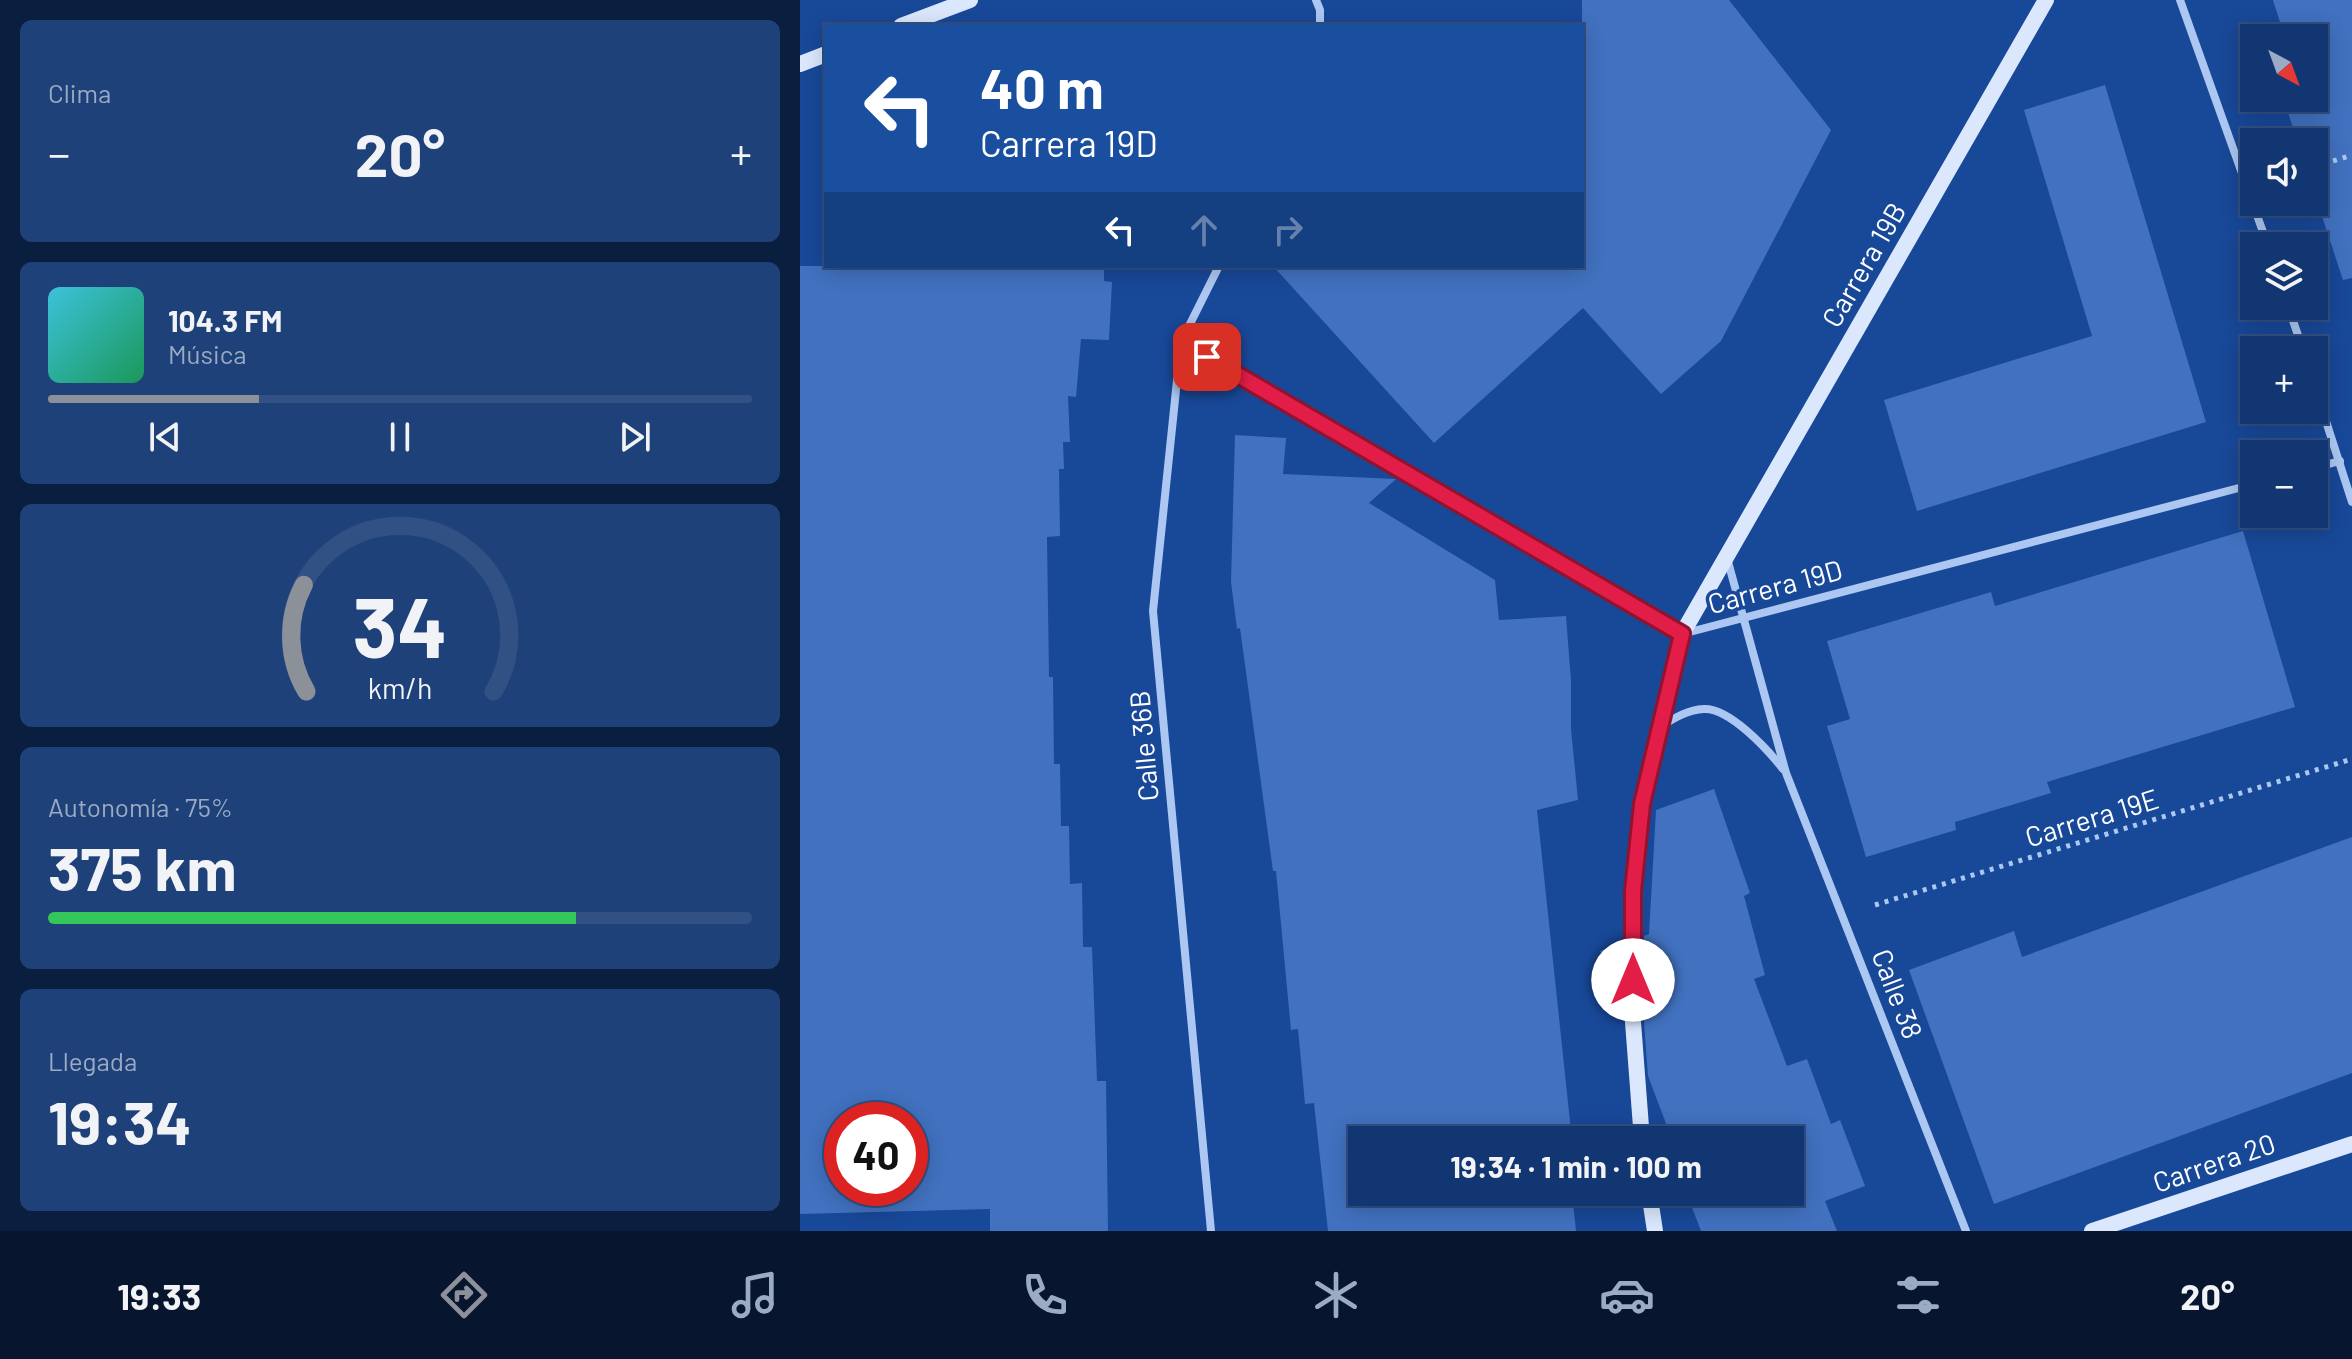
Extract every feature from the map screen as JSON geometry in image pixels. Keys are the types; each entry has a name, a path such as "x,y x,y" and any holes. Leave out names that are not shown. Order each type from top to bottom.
{"street":[{"path":"906,24 970,0"},
{"path":"1316,0 1320,24"},
{"name":"Carrera 19B","path":"1641,1126 1632,1009 1633,891 1642,804 1682,634 2046,0"},
{"path":"2171,0 2182,5 2263,232"},
{"path":"800,64 824,55"},
{"name":"Calle 36B","path":"1211,1231 1153,611 1181,342 1218,268"},
{"name":"Carrera 19D","path":"1181,342 1682,634 2240,488"},
{"path":"2328,424 2352,502"},
{"path":"2328,464 2340,461"},
{"name":"Calle 38","path":"1727,556 1786,773 1966,1231"},
{"name":"Calle 38","path":"1660,726 1683,713 1707,708 1753,735 1786,773"},
{"name":"Carrera 20","path":"2092,1231 2352,1144"},
{"path":"1651,1206 1655,1231"}],"path":[{"path":"2328,163 2352,155"},
{"name":"Carrera 19E","path":"1843,915 2352,759"}],"building":[{"path":"1582,0 1729,0 1831,130 1721,341 1661,394 1583,308 1434,443 1275,268 1584,268"},
{"path":"2273,0 2352,0 2352,278 2343,280 2322,216 2328,216 2328,128 2293,128 2288,112 2328,112 2328,24 2281,24"},
{"path":"2105,85 2206,422 1917,511 1884,400 2092,336 2024,110"},
{"path":"800,266 1104,268 1104,281 1112,282 1109,340 1081,339 1076,397 1068,396 1070,442 1063,442 1064,469 1059,469 1060,536 1047,537 1054,764 1060,764 1061,826 1069,826 1070,884 1082,883 1083,947 1092,947 1097,1081 1106,1081 1108,1231 990,1231 990,1209 800,1214"},
{"path":"1235,435 1286,438 1283,474 1396,479 1369,503 1495,580 1499,620 1566,616 1578,800 1537,810 1571,1126 1348,1126 1348,1206 1573,1206 1576,1231 1328,1231 1314,1103 1305,1104 1298,1029 1291,1030 1276,871 1273,871 1231,582"},
{"path":"2243,531 2295,707 2047,782 2051,793 1955,822 1956,830 1866,857 1827,726 1850,719 1827,641 1991,592 1995,606"},
{"path":"1714,789 1750,893 1744,896 1765,975 1754,979 1787,1066 1807,1059 1831,1124 1840,1120 1865,1186 1825,1201 1837,1231 1701,1231 1691,1206 1804,1206 1804,1126 1667,1126 1648,1076 1643,1009 1644,936 1649,934 1656,810"},
{"path":"2352,837 2352,1073 1994,1204 1909,970 2014,931 2022,957"},
{"path":"1622,944 1621,1006 1600,951"}],"route":[{"path":"1207,357 1682,634 1642,804 1633,891 1633,980"}]}
